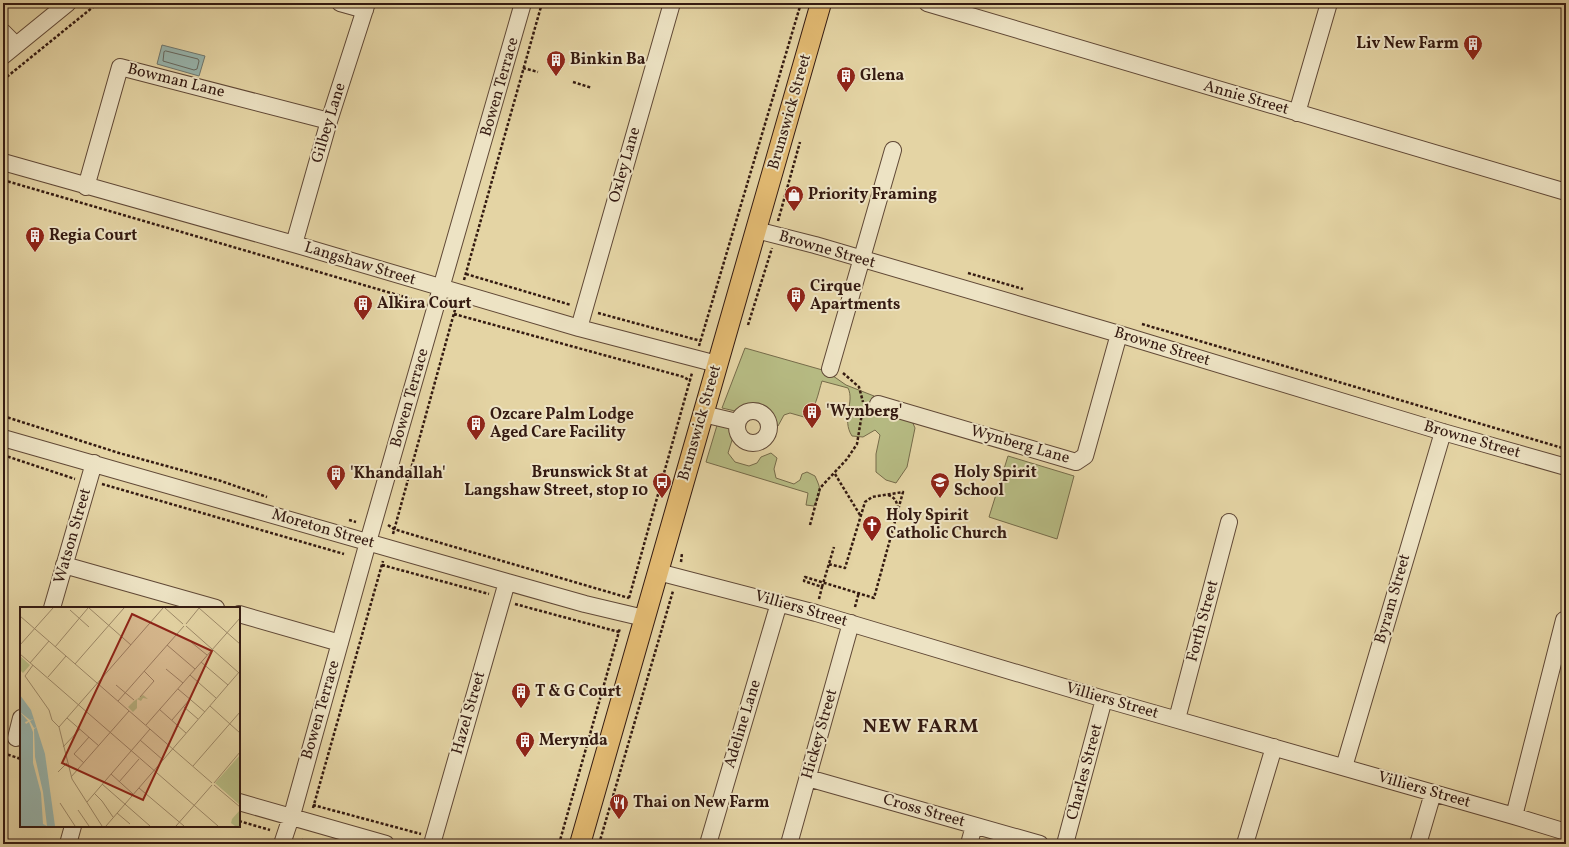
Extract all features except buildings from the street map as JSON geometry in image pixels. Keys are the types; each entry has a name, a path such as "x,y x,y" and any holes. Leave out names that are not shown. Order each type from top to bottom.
{"main road":[{"name":"Brunswick Street","path":"580,844 821,3"}],"street":[{"path":"3,56 68,3"},
{"path":"340,3 366,7"},
{"name":"Bowen Terrace","path":"282,844 524,3"},
{"name":"Oxley Lane","path":"579,328 672,3"},
{"name":"Annie Street","path":"927,3 1566,192"},
{"path":"1297,113 1329,3"},
{"name":"Gilbey Lane","path":"294,244 329,121 366,7"},
{"path":"3,32 16,45"},
{"name":"Bowman Lane","path":"86,187 120,67 329,121"},
{"path":"830,369 893,150"},
{"name":"Langshaw Street","path":"3,162 86,187 294,244 579,328 717,364"},
{"name":"Browne Street","path":"756,230 862,259 1119,334 1443,432 1566,467"},
{"name":"Wynberg Lane","path":"878,404 1076,462 1085,456 1119,334"},
{"path":"747,411 758,411 766,418 772,435 761,441 751,443 746,441 739,434 737,422 742,414 747,411"},
{"path":"703,414 737,422"},
{"name":"Byram Street","path":"1344,767 1443,432"},
{"name":"Moreton Street","path":"3,438 585,604 644,618"},
{"name":"Watson Street","path":"52,607 94,463"},
{"name":"Forth Street","path":"1177,720 1229,522"},
{"path":"64,565 212,607"},
{"name":"Villiers Street","path":"658,572 851,623 1104,699 1566,832"},
{"name":"Hazel Street","path":"430,840 507,582"},
{"name":"Adeline Lane","path":"708,844 779,603"},
{"path":"240,614 340,643"},
{"path":"1514,816 1564,620"},
{"name":"Hickey Street","path":"789,844 851,623"},
{"name":"Charles Street","path":"1065,844 1104,699"},
{"path":"13,737 20,720"},
{"path":"1245,844 1274,747"},
{"name":"Cross Street","path":"808,778 1040,844"},
{"path":"1418,844 1433,793"},
{"path":"240,802 386,844"},
{"path":"969,844 974,826"},
{"path":"68,844 73,827"}],"path":[{"path":"3,80 98,3"},
{"path":"464,280 542,3"},
{"path":"698,348 801,3"},
{"path":"523,68 538,72"},
{"path":"573,82 592,88"},
{"path":"3,180 415,300"},
{"path":"466,274 572,306"},
{"path":"393,534 456,306"},
{"path":"596,312 701,341"},
{"path":"454,314 684,377 690,381"},
{"path":"810,525 820,488 835,474 857,444 862,421 863,402 858,387 845,374 830,369"},
{"path":"628,602 692,373"},
{"path":"3,416 119,453 221,481 272,498"},
{"path":"3,455 77,479"},
{"path":"835,474 861,515"},
{"path":"96,482 350,558"},
{"path":"822,587 804,581 805,576 874,598 903,492 872,497 865,502 845,568 829,564"},
{"path":"885,494 892,496 897,502 898,512"},
{"path":"348,520 356,522"},
{"path":"388,525 394,529 629,598"},
{"path":"816,613 834,547"},
{"path":"312,809 383,561"},
{"path":"375,567 381,567 495,596"},
{"path":"600,844 674,589"},
{"path":"855,607 859,593"},
{"path":"514,603 619,632"},
{"path":"559,844 620,628"},
{"path":"3,753 20,759"},
{"path":"313,805 430,840"},
{"path":"240,821 270,830"},
{"path":"302,840 319,844"}],"green space":[{"path":"745,348 826,371 846,385 874,396 871,409 912,421 915,428 907,467 896,483 886,480 876,472 876,454 880,435 875,430 863,437 852,436 848,423 850,393 848,388 822,381 816,401 811,411 804,417 790,413 784,415 778,426 772,423 768,408 763,406 751,404 735,411 722,408"},
{"path":"718,422 732,427 733,437 728,453 735,462 749,466 757,463 761,457 771,453 777,458 774,469 776,478 794,484 800,480 802,474 807,472 815,476 820,491 814,506 806,505 808,493 706,462"},
{"path":"1008,456 1074,476 1057,539 989,517"}],"water":[{"path":"162,45 205,56 199,76 157,64"}],"place":[{"name":"Liv New Farm","path":"1473,61"},
{"name":"Binkin Ba","path":"556,77"},
{"name":"Glena","path":"846,93"},
{"name":"Priority Framing","path":"794,212"},
{"name":"Regia Court","path":"35,253"},
{"name":"Cirque Apartments","path":"796,313"},
{"name":"Alkira Court","path":"363,321"},
{"name":"'Wynberg'","path":"812,429"},
{"name":"Ozcare Palm Lodge Aged Care Facility","path":"476,441"},
{"name":"'Khandallah'","path":"336,491"},
{"name":"Brunswick St at Langshaw Street, stop 10","path":"662,499"},
{"name":"Holy Spirit School","path":"940,499"},
{"name":"Holy Spirit Catholic Church","path":"872,542"},
{"name":"T & G Court","path":"521,709"},
{"name":"Merynda","path":"525,758"},
{"name":"Thai on New Farm","path":"619,820"}],"district":[{"name":"NEW FARM","path":"921,727"}]}
